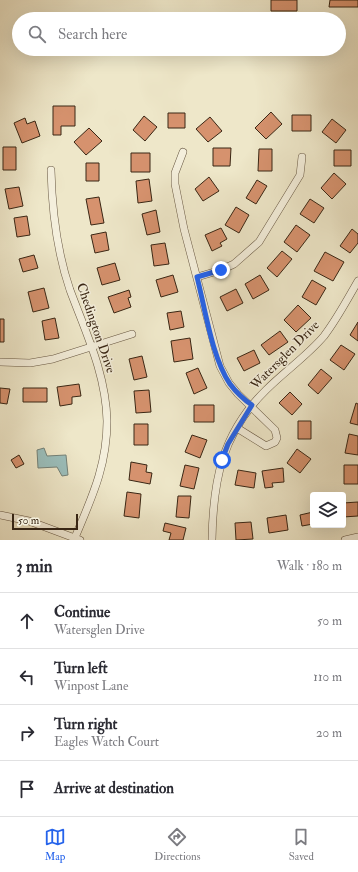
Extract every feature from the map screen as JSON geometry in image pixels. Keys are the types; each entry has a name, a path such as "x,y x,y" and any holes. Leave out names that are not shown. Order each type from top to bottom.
{"street":[{"path":"183,152 175,173 175,184 184,229 220,366 229,383 238,394 252,405 275,430 277,438 275,442 266,446 237,428"},
{"path":"197,277 234,264 259,242 300,175 302,157"},
{"name":"Chedington Drive","path":"51,170 56,227 62,260 70,289 92,347 104,392 106,433 98,481 76,539"},
{"name":"Watersglen Drive","path":"212,540 214,491 228,444 237,428 252,405 324,335 358,281"},
{"path":"0,362 42,362 132,334"},
{"path":"0,515 29,521 76,539"},
{"path":"345,540 358,537"}],"water":[{"path":"44,448 47,456 66,455 68,475 62,476 57,467 38,468 37,450"}],"building":[{"path":"271,0 297,0 297,11 271,11"},
{"path":"330,0 358,0 358,7 329,7"},
{"path":"53,106 75,106 75,126 61,126 61,135 53,135"},
{"path":"271,112 282,124 266,139 255,128"},
{"path":"168,113 185,113 185,128 168,128"},
{"path":"292,115 311,115 311,131 292,131"},
{"path":"144,116 157,127 145,141 133,130"},
{"path":"210,117 222,131 208,142 196,129"},
{"path":"25,118 27,124 35,121 40,136 22,143 14,123"},
{"path":"332,119 346,130 336,143 322,132"},
{"path":"89,128 102,141 86,155 74,142"},
{"path":"3,147 16,147 16,170 3,170"},
{"path":"213,148 231,148 230,166 213,166"},
{"path":"259,149 272,149 272,171 258,171"},
{"path":"334,150 351,150 351,166 334,166"},
{"path":"131,153 150,153 150,172 131,172"},
{"path":"86,163 99,163 99,181 86,181"},
{"path":"334,173 346,184 332,199 321,188"},
{"path":"209,177 219,191 203,201 195,189"},
{"path":"149,179 152,201 138,203 136,181"},
{"path":"257,180 267,186 256,204 246,198"},
{"path":"19,187 23,206 9,209 5,189"},
{"path":"99,197 104,223 91,225 86,199"},
{"path":"310,199 324,208 314,223 300,214"},
{"path":"236,207 249,215 239,233 225,225"},
{"path":"156,210 160,232 147,235 142,214"},
{"path":"27,216 30,235 17,237 14,218"},
{"path":"296,225 310,235 297,252 284,242"},
{"path":"221,228 227,239 220,243 222,246 212,251 205,235"},
{"path":"352,229 358,234 358,243 350,253 340,246"},
{"path":"106,232 109,250 95,253 91,235"},
{"path":"165,243 169,264 154,266 151,245"},
{"path":"282,251 292,259 277,277 267,268"},
{"path":"325,252 344,262 333,281 314,271"},
{"path":"34,255 38,268 23,272 19,259"},
{"path":"115,263 120,280 102,285 97,268"},
{"path":"173,275 178,292 161,297 156,280"},
{"path":"260,275 269,290 253,299 245,284"},
{"path":"312,280 326,288 316,305 302,297"},
{"path":"44,288 49,308 33,312 28,292"},
{"path":"236,289 243,303 227,311 220,297"},
{"path":"129,290 131,297 128,298 131,307 114,313 108,297"},
{"path":"298,305 311,318 296,332 284,320"},
{"path":"181,311 184,327 170,330 167,313"},
{"path":"55,318 59,338 45,340 42,321"},
{"path":"0,319 4,319 4,342 0,342"},
{"path":"358,322 358,341 350,335"},
{"path":"280,331 288,342 269,355 261,345"},
{"path":"190,338 193,359 174,362 171,341"},
{"path":"341,345 355,354 344,370 330,360"},
{"path":"254,350 260,363 244,371 237,358"},
{"path":"142,356 147,377 134,380 129,359"},
{"path":"198,368 207,388 194,394 186,373"},
{"path":"321,369 332,378 318,394 308,385"},
{"path":"79,384 81,396 72,397 72,404 60,406 57,387"},
{"path":"0,388 10,389 7,404 0,403"},
{"path":"23,388 47,388 47,402 23,402"},
{"path":"149,390 151,412 136,413 134,391"},
{"path":"290,392 302,404 292,415 279,403"},
{"path":"356,403 358,404 358,425 350,423"},
{"path":"194,405 214,405 214,422 194,422"},
{"path":"298,421 311,421 311,439 298,439"},
{"path":"134,424 148,424 148,445 134,445"},
{"path":"349,434 358,436 358,455 345,453"},
{"path":"192,435 207,440 200,458 185,452"},
{"path":"297,449 311,459 300,473 287,463"},
{"path":"19,455 24,464 16,468 11,460"},
{"path":"131,462 147,465 146,472 152,473 150,484 129,480"},
{"path":"185,465 199,468 194,489 180,486"},
{"path":"344,465 358,465 358,484 344,484"},
{"path":"283,468 284,482 272,483 273,487 265,488 262,471"},
{"path":"238,470 256,473 254,488 235,485"},
{"path":"127,492 141,494 139,518 124,516"},
{"path":"178,496 191,496 189,518 176,517"},
{"path":"358,502 358,516 346,517 346,503"},
{"path":"310,513 310,525 302,526 300,515"},
{"path":"286,515 288,530 269,533 267,518"},
{"path":"251,522 253,539 236,540 235,523"},
{"path":"165,523 186,528 183,540 169,540 171,533 163,531"}],"route":[{"path":"221,270 197,277 220,366 229,383 238,394 252,405 228,444 222,460"}]}
